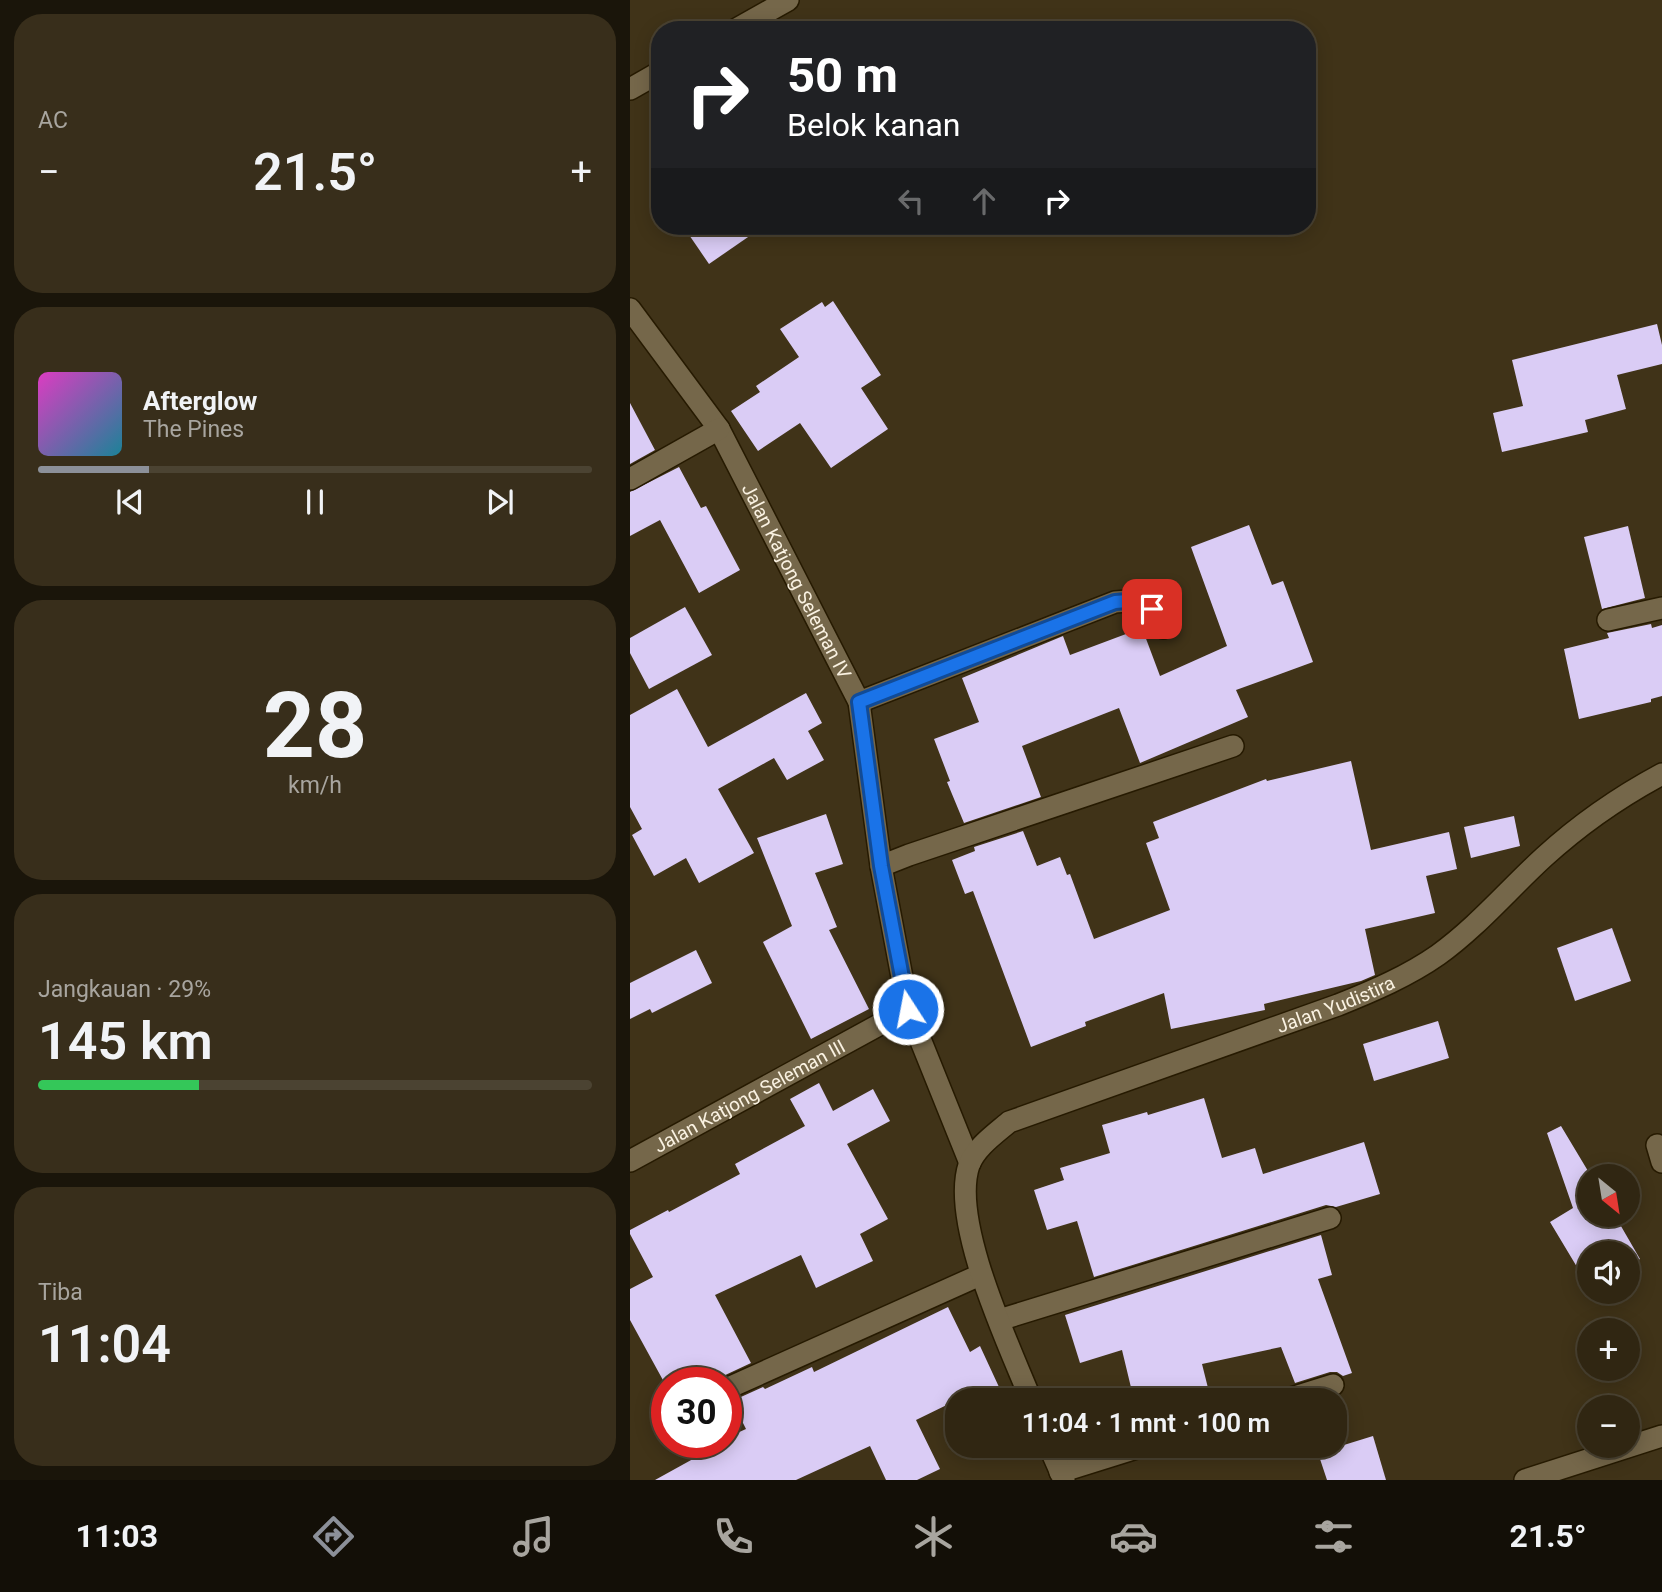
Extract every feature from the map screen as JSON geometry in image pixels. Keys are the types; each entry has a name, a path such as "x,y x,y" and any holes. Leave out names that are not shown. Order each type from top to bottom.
{"street":[{"path":"751,21 788,0"},
{"path":"630,89 651,77"},
{"name":"Jalan Katjong Seleman IV","path":"630,309 719,429 859,702 881,866 908,1009 970,1163"},
{"path":"630,479 719,429"},
{"path":"859,702 1115,602 1140,600 1152,609 1163,628"},
{"path":"1608,620 1662,608"},
{"path":"881,866 1233,746"},
{"name":"Jalan Yudistira","path":"970,1163 986,1142 1009,1122 1338,1005 1387,985 1439,954 1546,855 1606,808 1662,774"},
{"name":"Jalan Katjong Seleman III","path":"630,1161 908,1009"},
{"path":"970,1163 966,1187 967,1208 980,1275 1026,1388"},
{"path":"999,1320 1330,1218"},
{"path":"742,1382 980,1275"},
{"path":"1324,1388 1334,1385"},
{"path":"1524,1480 1662,1436"},
{"path":"1054,1458 1062,1476 1111,1458"}],"building":[{"path":"689,235 751,235 709,264"},
{"path":"833,301 881,375 861,388 888,429 831,468 800,423 758,451 731,411 760,392 756,386 799,357 780,329 822,302 825,307"},
{"path":"1657,324 1662,345 1662,364 1617,375 1626,409 1585,420 1588,432 1502,452 1493,413 1523,406 1512,360"},
{"path":"630,403 655,450 630,464"},
{"path":"679,467 701,508 706,506 740,570 699,593 660,520 630,536 630,492"},
{"path":"1249,525 1272,585 1283,581 1313,662 1236,690 1248,717 1140,763 1119,708 1022,746 1041,797 964,823 947,782 950,781 934,739 979,722 962,678 1063,636 1070,655 1142,628 1160,676 1227,646 1191,547"},
{"path":"1628,526 1645,598 1602,609 1584,537"},
{"path":"685,607 712,655 649,689 630,653 630,638"},
{"path":"1651,624 1652,628 1662,625 1662,696 1651,699 1651,702 1579,719 1564,649 1609,638 1607,633"},
{"path":"677,689 708,747 806,693 822,723 808,731 824,760 787,780 774,758 718,789 754,853 699,883 686,858 654,876 632,835 642,829 630,807 630,715"},
{"path":"1351,761 1371,850 1449,832 1457,869 1426,876 1435,913 1365,929 1375,975 1361,981 1264,1004 1265,1010 1171,1029 1164,993 1085,1022 1086,1026 1031,1047 973,891 965,894 952,860 975,851 974,847 1023,831 1037,866 1060,857 1067,875 1070,874 1094,939 1170,910 1146,843 1159,838 1153,822 1266,779 1267,781"},
{"path":"826,814 843,864 815,873 837,927 829,930 869,1009 811,1039 763,942 792,926 757,838"},
{"path":"1514,816 1520,846 1471,858 1464,827"},
{"path":"1612,928 1631,981 1575,1001 1557,948"},
{"path":"696,950 712,983 652,1013 650,1009 630,1019 630,983"},
{"path":"1438,1021 1449,1058 1374,1081 1363,1044"},
{"path":"819,1083 833,1111 873,1089 890,1121 847,1144 888,1219 860,1234 873,1261 816,1288 801,1255 715,1295 751,1363 742,1367 656,1367 630,1320 630,1289 653,1277 630,1230 740,1174 735,1164 805,1126 790,1099"},
{"path":"1204,1098 1222,1158 1255,1148 1263,1174 1364,1142 1380,1194 1336,1207 1326,1205 1094,1277 1077,1221 1047,1230 1034,1190 1064,1180 1060,1168 1110,1153 1102,1125 1147,1112 1148,1115"},
{"path":"1561,1126 1584,1164 1577,1164 1577,1227 1622,1227 1630,1241 1577,1241 1577,1267 1550,1222 1573,1208 1547,1133"},
{"path":"1321,1235 1332,1275 1318,1279 1352,1373 1343,1376 1330,1372 1295,1383 1281,1347 1202,1364 1208,1388 1131,1388 1122,1350 1080,1363 1065,1315"},
{"path":"948,1307 970,1352 980,1346 999,1388 945,1388 945,1406 916,1420 940,1469 917,1480 886,1480 870,1446 796,1480 655,1480 695,1458 742,1458 742,1431 746,1429 742,1421 742,1396 812,1367 814,1372"},
{"path":"1373,1436 1386,1480 1327,1480 1320,1458 1347,1458 1347,1444"}],"route":[{"path":"908,1009 881,866 859,702 1115,602 1140,600 1152,609"}]}
